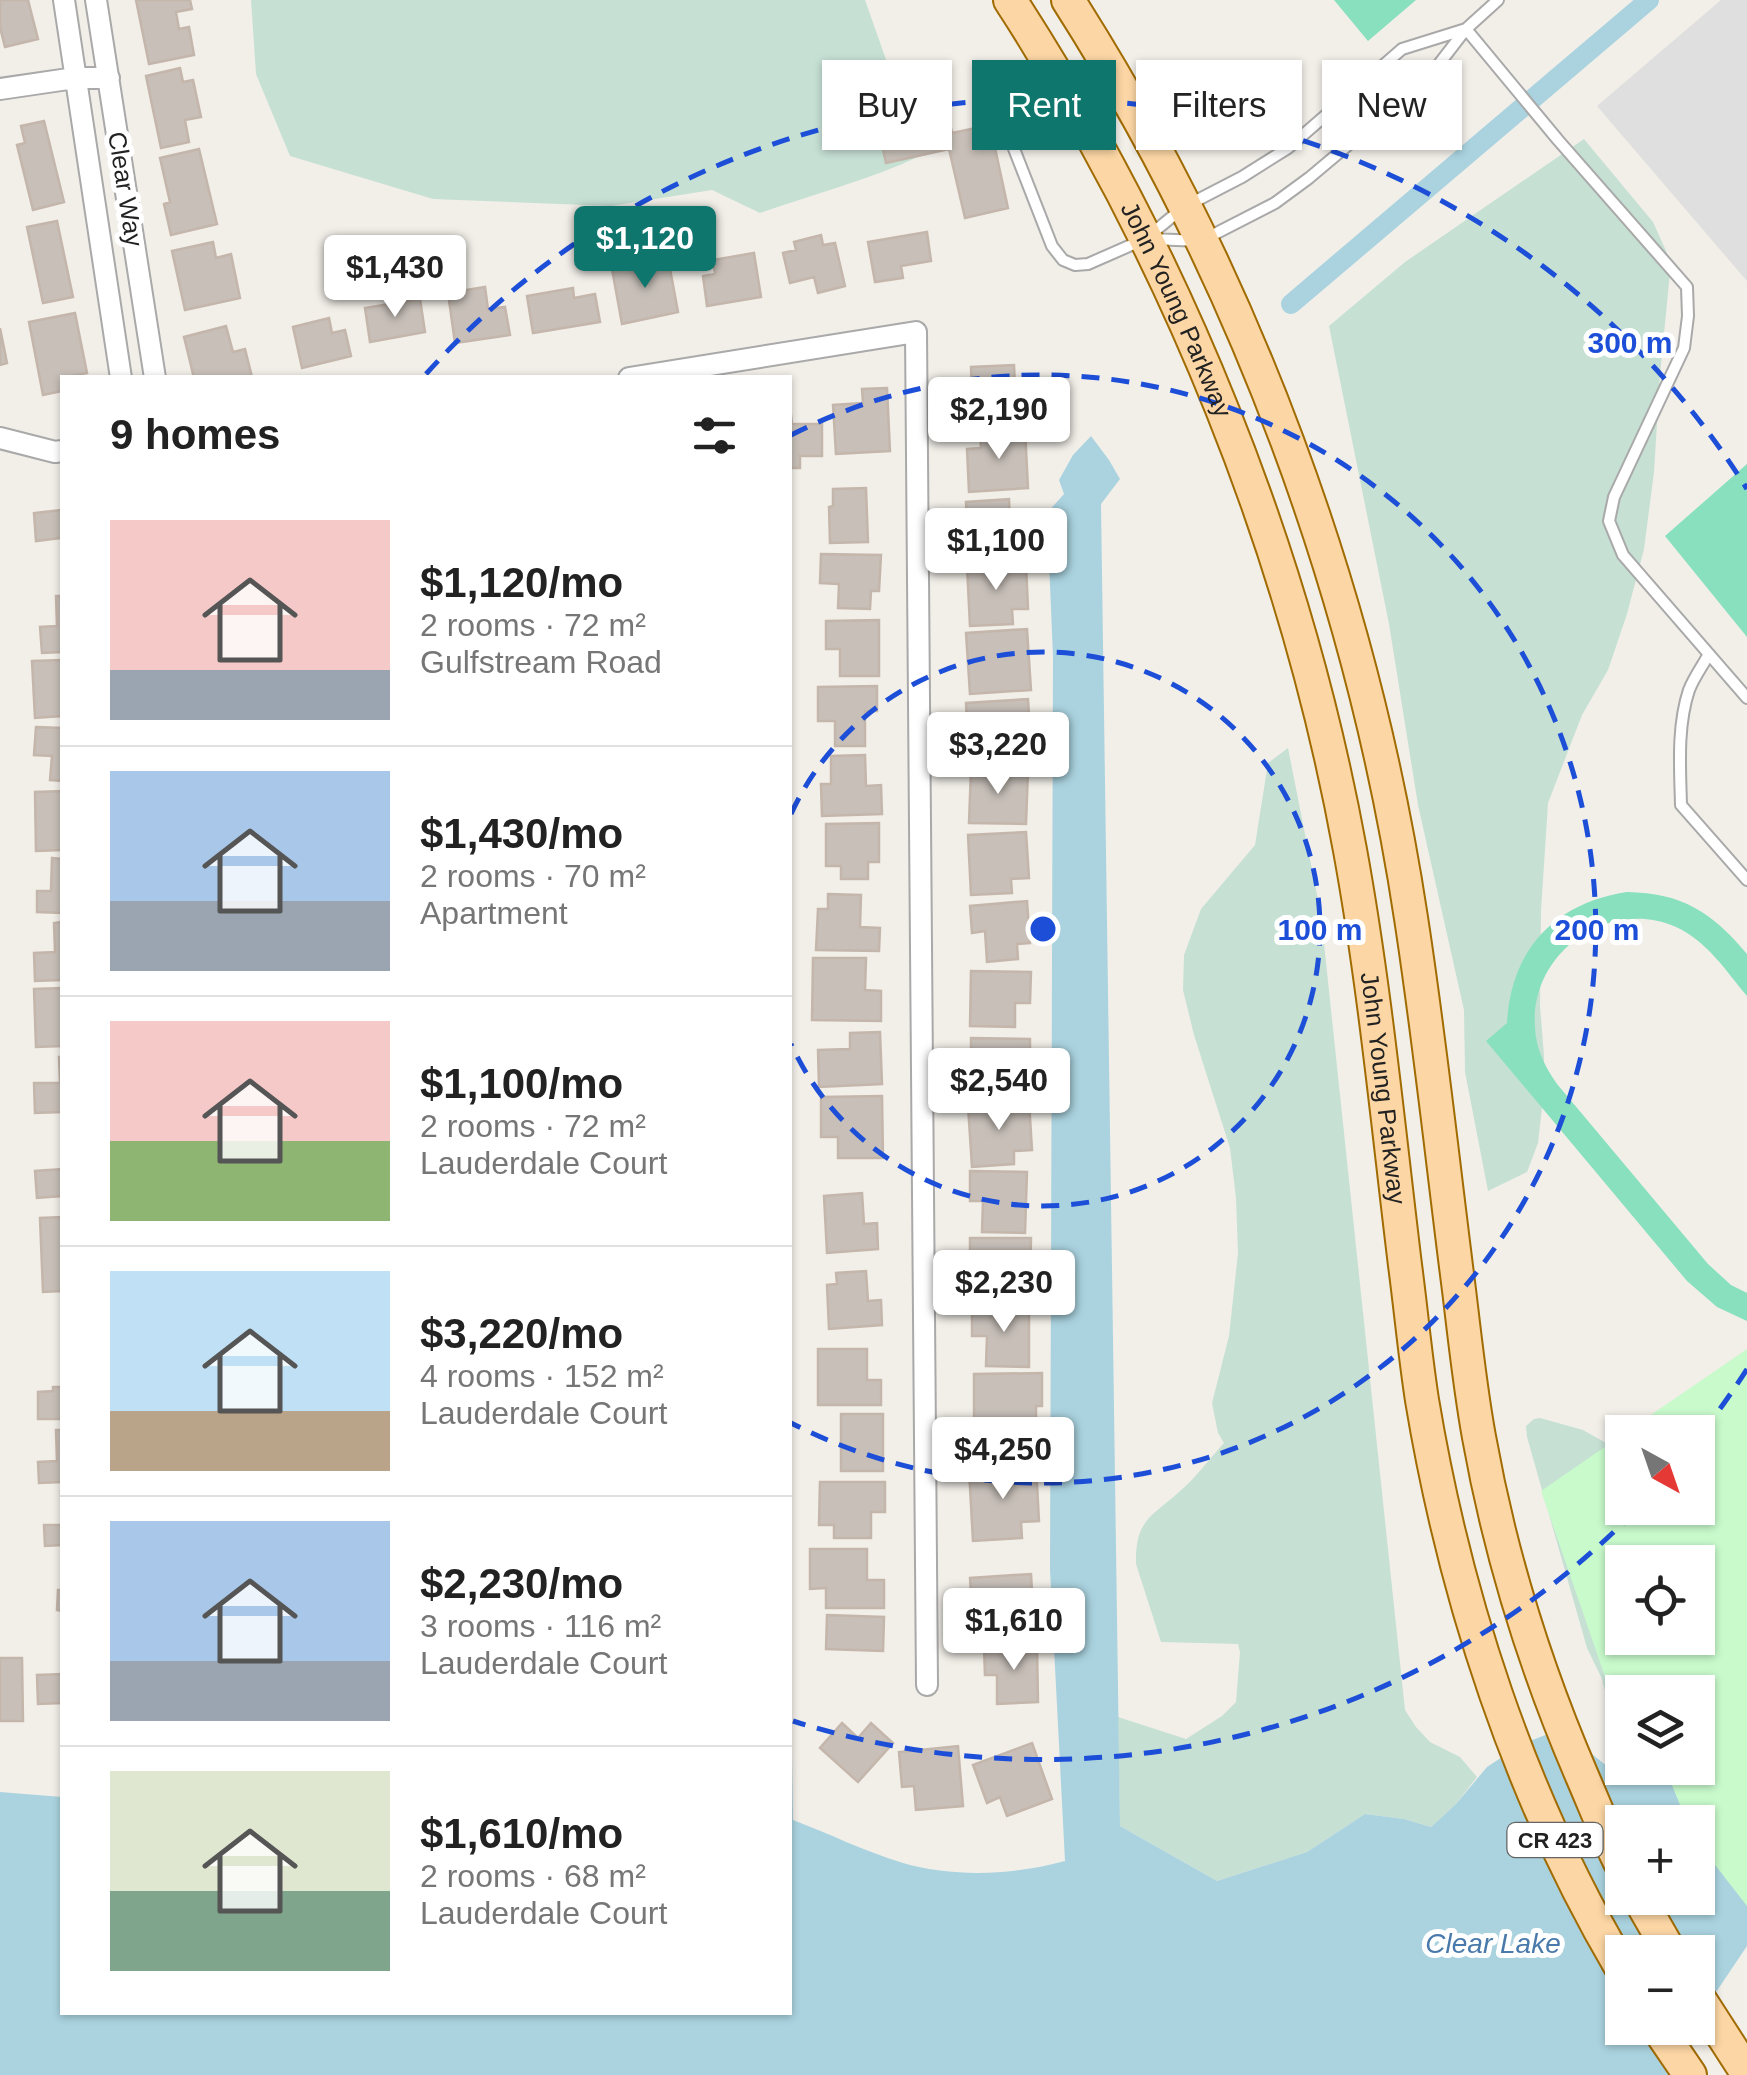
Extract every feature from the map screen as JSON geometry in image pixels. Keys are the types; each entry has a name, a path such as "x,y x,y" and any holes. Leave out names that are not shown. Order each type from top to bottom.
{"main road":[{"name":"John Young Parkway","path":"1010,0 1100,151 1197,350 1262,520 1289,604 1330,756 1349,848 1373,1001 1421,1394 1448,1532 1500,1704 1551,1831 1605,1938"},
{"name":"John Young Parkway","path":"1068,0 1128,102 1200,241 1263,382 1315,522 1340,604 1375,736 1411,917 1480,1442 1520,1610 1546,1688 1605,1826"},
{"path":"1715,2023 1747,2073"},
{"path":"1670,2045 1690,2075"}],"street":[{"name":"Clear Way","path":"64,0 121,375"},
{"name":"Clear Way","path":"96,0 155,375"},
{"path":"0,89 75,78 108,78"},
{"path":"648,375 916,332 927,1685"},
{"path":"0,438 60,451"}],"lane":[{"path":"1145,239 1200,241 1275,202 1429,77 1466,29 1498,0"},
{"path":"1015,150 1052,246 1063,260 1075,265 1088,264 1145,239 1184,207 1288,148 1402,49 1466,29"},
{"path":"1466,29 1687,287 1684,348 1614,497 1609,521 1624,555 1747,698"},
{"path":"1709,654 1690,690 1680,738 1681,804 1747,880"}],"shaded area":[{"path":"1721,0 1747,0 1747,281 1597,106"}],"green space":[{"path":"251,0 865,0 886,60 822,60 822,150 918,150 920,156 760,213 712,190 611,206 433,199 290,156 256,74"},
{"path":"1334,0 1416,0 1368,41"},
{"path":"1584,139 1653,222 1671,262 1654,472 1644,549 1627,614 1608,670 1582,715 1548,803 1541,911 1544,1056 1538,1143 1527,1172 1488,1191 1465,1072 1464,1010 1418,805 1389,624 1329,326 1405,262"},
{"path":"1747,464 1747,637 1665,536"},
{"path":"1288,748 1321,915 1405,1710 1430,1742 1460,1757 1477,1777 1431,1827 1365,1814 1307,1852 1217,1881 1120,1826 1118,1717 1186,1739 1236,1702 1238,1644 1161,1642 1136,1564 1136,1549 1147,1521 1191,1481 1224,1443 1212,1403 1229,1336 1238,1253 1236,1198 1230,1148 1183,990 1184,955 1201,909 1255,845 1268,763"},
{"path":"1627,892 1680,901 1721,927 1747,954 1747,996 1715,957 1687,933 1650,920 1624,920 1599,926 1577,938 1559,956 1545,977 1537,1001 1537,1043 1557,1084 1708,1264 1731,1285 1747,1293 1747,1321 1717,1307 1687,1281 1486,1041 1507,1023 1517,973 1542,934 1578,907"},
{"path":"1747,1349 1747,1907 1715,1868 1715,1805 1660,1805 1643,1785 1715,1785 1715,1675 1605,1677 1541,1491 1605,1447 1605,1525 1715,1525 1715,1415 1651,1415"},
{"path":"1534,1419 1583,1430 1605,1442 1605,1525 1698,1525 1698,1545 1605,1545 1605,1655 1622,1655 1622,1675 1605,1675 1605,1691 1587,1648 1527,1437 1526,1426"}],"water":[{"name":"Clear Lake","path":"1091,436 1120,479 1101,504 1120,1826 1217,1881 1307,1852 1365,1814 1431,1827 1487,1767 1522,1744 1561,1729 1605,1765 1605,1785 1672,1785 1680,1805 1605,1805 1605,1915 1715,1915 1715,1865 1747,1906 1747,1946 1715,1994 1715,1935 1605,1935 1605,2045 1684,2045 1670,2075 0,2075 0,1792 60,1797 60,2015 792,2015 792,1756 793,1820 889,1859 964,1873 1005,1872 1065,1861 1050,1570 1053,657 1047,513 1064,494 1059,480 1073,455"}],"building":[{"path":"0,0 28,0 38,39 5,47"},
{"path":"136,0 190,0 192,9 176,12 179,29 189,27 194,55 149,64"},
{"path":"180,68 183,82 193,80 201,117 185,120 189,142 161,148 146,76"},
{"path":"44,121 64,202 33,210 17,145 25,143 21,126"},
{"path":"972,129 972,150 995,150 1008,208 965,218 949,150 952,133"},
{"path":"199,149 217,224 171,235 164,204 170,202 160,158"},
{"path":"883,150 944,150 886,163"},
{"path":"57,221 73,297 43,303 27,227"},
{"path":"927,232 931,261 901,266 903,278 875,282 868,242"},
{"path":"821,235 823,245 835,243 845,286 818,293 814,277 790,283 783,253 796,250 794,242"},
{"path":"213,242 216,258 231,254 240,298 185,310 172,251"},
{"path":"754,253 761,297 707,306 703,276 715,274 713,260"},
{"path":"668,258 678,312 622,324 612,269"},
{"path":"485,287 488,309 505,307 510,335 455,343 448,293"},
{"path":"573,288 574,298 595,294 600,322 533,333 527,296"},
{"path":"420,299 425,332 370,342 365,308"},
{"path":"75,313 87,373 60,375 60,391 43,395 29,322"},
{"path":"329,318 332,333 345,330 351,356 302,368 293,327"},
{"path":"226,326 233,352 245,349 252,375 193,375 184,337"},
{"path":"0,328 7,363 0,365"},
{"path":"1014,365 1015,385 1030,385 1032,422 973,425 971,367"},
{"path":"887,388 890,451 836,454 833,405 863,403 862,389"},
{"path":"792,424 822,424 822,456 800,456 800,468 792,468"},
{"path":"1025,429 1028,488 969,492 967,449 981,448 980,433"},
{"path":"866,488 868,542 830,543 833,489"},
{"path":"1009,499 1010,527 1026,526 1027,554 969,557 966,502"},
{"path":"60,510 60,538 36,541 34,513"},
{"path":"821,554 881,555 879,591 871,591 870,609 838,608 839,584 820,583"},
{"path":"1026,563 1028,609 1012,609 1013,624 970,626 967,566"},
{"path":"56,596 60,596 60,652 42,653 40,627 57,626"},
{"path":"879,620 879,676 840,676 840,649 826,649 826,621"},
{"path":"1027,629 1031,690 970,694 966,633"},
{"path":"60,660 60,716 35,718 32,661"},
{"path":"877,686 877,711 865,711 865,746 835,746 835,721 818,721 818,687"},
{"path":"1028,699 1030,734 1014,735 1015,757 969,759 966,703"},
{"path":"36,727 60,728 60,781 50,780 52,756 34,755"},
{"path":"865,755 866,786 881,785 882,814 822,816 821,784 831,784 831,756"},
{"path":"971,769 1028,771 1026,824 969,823"},
{"path":"60,791 60,850 36,851 35,792"},
{"path":"879,823 879,862 868,862 868,879 841,879 841,866 826,866 826,824"},
{"path":"1026,832 1029,878 1011,879 1012,893 971,895 968,835"},
{"path":"52,858 60,859 60,913 37,912 37,891 51,891"},
{"path":"828,894 861,895 860,927 880,928 879,951 816,950 818,909 828,909"},
{"path":"1027,901 1030,943 1017,944 1018,959 987,962 985,931 972,933 970,906"},
{"path":"60,922 60,980 35,981 34,953 55,952 54,923"},
{"path":"813,958 866,958 865,990 881,991 881,1021 812,1020"},
{"path":"971,971 1031,972 1030,1003 1015,1003 1015,1027 970,1026"},
{"path":"60,988 60,1046 36,1047 34,989"},
{"path":"880,1032 882,1084 819,1087 818,1050 850,1049 850,1033"},
{"path":"971,1038 1030,1039 1030,1085 1016,1085 1016,1095 984,1095 985,1067 971,1067"},
{"path":"34,1083 60,1083 60,1112 35,1113"},
{"path":"882,1096 883,1158 838,1158 838,1137 821,1137 821,1097"},
{"path":"1029,1101 1032,1150 1014,1151 1014,1164 972,1167 968,1106"},
{"path":"60,1169 60,1196 37,1198 35,1171"},
{"path":"970,1171 1027,1172 1025,1233 982,1232 983,1201 970,1201"},
{"path":"862,1193 864,1224 877,1223 878,1249 827,1253 824,1196"},
{"path":"60,1217 60,1291 43,1292 40,1218"},
{"path":"970,1238 1031,1238 1030,1283 1014,1284 1014,1299 970,1299"},
{"path":"866,1271 868,1301 881,1300 882,1325 829,1329 827,1285 837,1284 836,1273"},
{"path":"972,1307 1029,1307 1029,1367 986,1366 987,1336 972,1336"},
{"path":"818,1349 867,1349 867,1380 881,1380 881,1405 818,1405"},
{"path":"1042,1373 1042,1406 1036,1406 1036,1435 974,1435 974,1374"},
{"path":"53,1387 60,1387 60,1419 38,1419 38,1392 53,1391"},
{"path":"841,1414 883,1414 883,1471 841,1471"},
{"path":"56,1430 60,1430 60,1482 39,1483 38,1462 57,1461"},
{"path":"1036,1466 1039,1521 1021,1522 1022,1538 973,1541 969,1470"},
{"path":"820,1482 885,1482 885,1512 871,1512 871,1538 834,1538 834,1525 819,1525"},
{"path":"44,1525 60,1525 60,1545 45,1546"},
{"path":"810,1549 867,1549 867,1580 884,1580 884,1608 826,1608 826,1588 810,1589"},
{"path":"1031,1574 1033,1608 1043,1607 1044,1621 1031,1622 1032,1636 974,1640 970,1578"},
{"path":"827,1615 884,1617 883,1651 826,1649"},
{"path":"1037,1646 1038,1702 997,1704 997,1675 985,1675 984,1647"},
{"path":"0,1658 22,1658 23,1721 0,1721"},
{"path":"60,1674 60,1703 38,1704 37,1675"},
{"path":"842,1723 858,1738 871,1723 893,1743 858,1782 820,1748"},
{"path":"1032,1743 1052,1799 1007,1816 1000,1797 987,1803 973,1765"},
{"path":"958,1746 963,1806 916,1810 914,1786 902,1787 899,1752"}],"waterway":[{"path":"1291,304 1649,0"}]}
